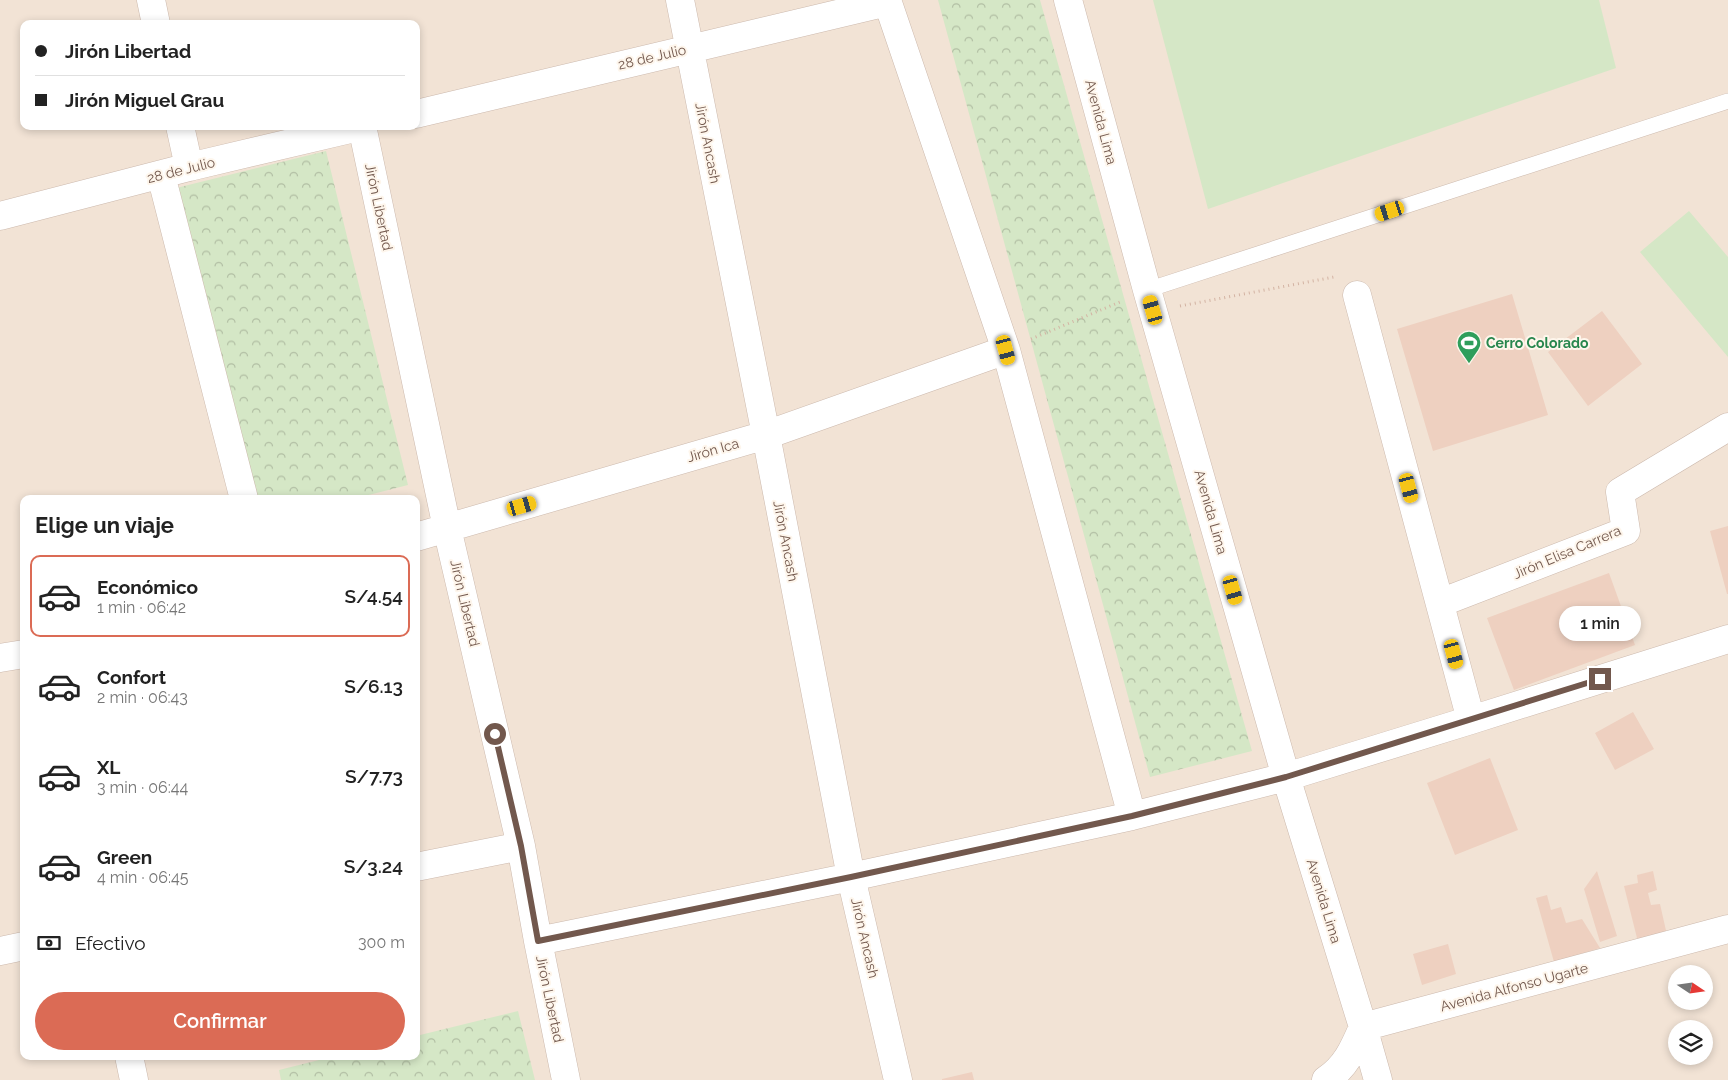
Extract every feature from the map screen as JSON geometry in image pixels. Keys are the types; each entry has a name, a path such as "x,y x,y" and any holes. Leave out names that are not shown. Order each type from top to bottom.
{"street":[{"path":"151,0 155,20"},
{"name":"Jirón Ancash","path":"680,0 851,877 898,1080"},
{"name":"Avenida Lima","path":"1068,0 1150,300 1286,777 1378,1080"},
{"path":"888,1 1006,350 1132,816"},
{"name":"28 de Julio","path":"420,113 888,1"},
{"path":"181,130 189,167"},
{"name":"28 de Julio","path":"0,216 189,167 345,130"},
{"name":"Jirón Libertad","path":"363,130 447,528 521,846 566,1080"},
{"path":"161,175 243,495"},
{"path":"1357,295 1472,720"},
{"name":"Jirón Ica","path":"420,536 766,434 1006,350"},
{"name":"Jirón Elisa Carrera","path":"1440,603 1626,531 1620,492 1728,427"},
{"path":"538,941 851,877 1132,816 1286,777 1728,638"},
{"path":"0,658 20,655"},
{"path":"420,866 521,846"},
{"name":"Avenida Alfonso Ugarte","path":"1363,1027 1728,929"},
{"path":"0,950 20,947"},
{"path":"1326,1080 1338,1072 1353,1052 1363,1027"},
{"path":"130,1060 134,1080"}],"lane":[{"path":"1150,300 1728,101"}],"path":[{"path":"1006,350 1150,300 1352,274 1357,295"}],"shaded area":[{"path":"0,0 1728,0 1728,1080 0,1080"}],"green space":[{"path":"938,0 1040,0 1252,751 1150,777"},
{"path":"1153,0 1599,0 1616,68 1208,209"},
{"path":"326,151 408,485 369,495 238,495 164,191"},
{"path":"1689,211 1728,257 1728,357 1640,252"},
{"path":"518,1011 535,1080 281,1080 279,1070 319,1060 420,1060 420,1035"}],"building":[{"path":"1512,294 1548,415 1433,451 1397,329"},
{"path":"1602,311 1642,364 1588,406 1548,352"},
{"path":"1728,526 1728,594 1727,594 1710,531"},
{"path":"1609,573 1635,645 1514,690 1487,618"},
{"path":"1633,712 1654,749 1615,770 1595,733"},
{"path":"1490,758 1518,830 1455,855 1427,783"},
{"path":"1597,871 1617,936 1600,942 1584,889"},
{"path":"1653,871 1657,890 1648,893 1651,905 1660,904 1667,935 1638,942 1624,886 1638,883 1637,875"},
{"path":"1547,895 1551,910 1561,907 1566,923 1582,919 1600,948 1554,962 1536,898"},
{"path":"1448,944 1456,974 1422,985 1413,954"},
{"path":"972,1072 974,1080 942,1080 942,1079"}],"place":[{"name":"Cerro Colorado","path":"1469,364"}],"route":[{"path":"495,734 521,846 538,941 851,877 1132,816 1286,777 1600,679"}]}
